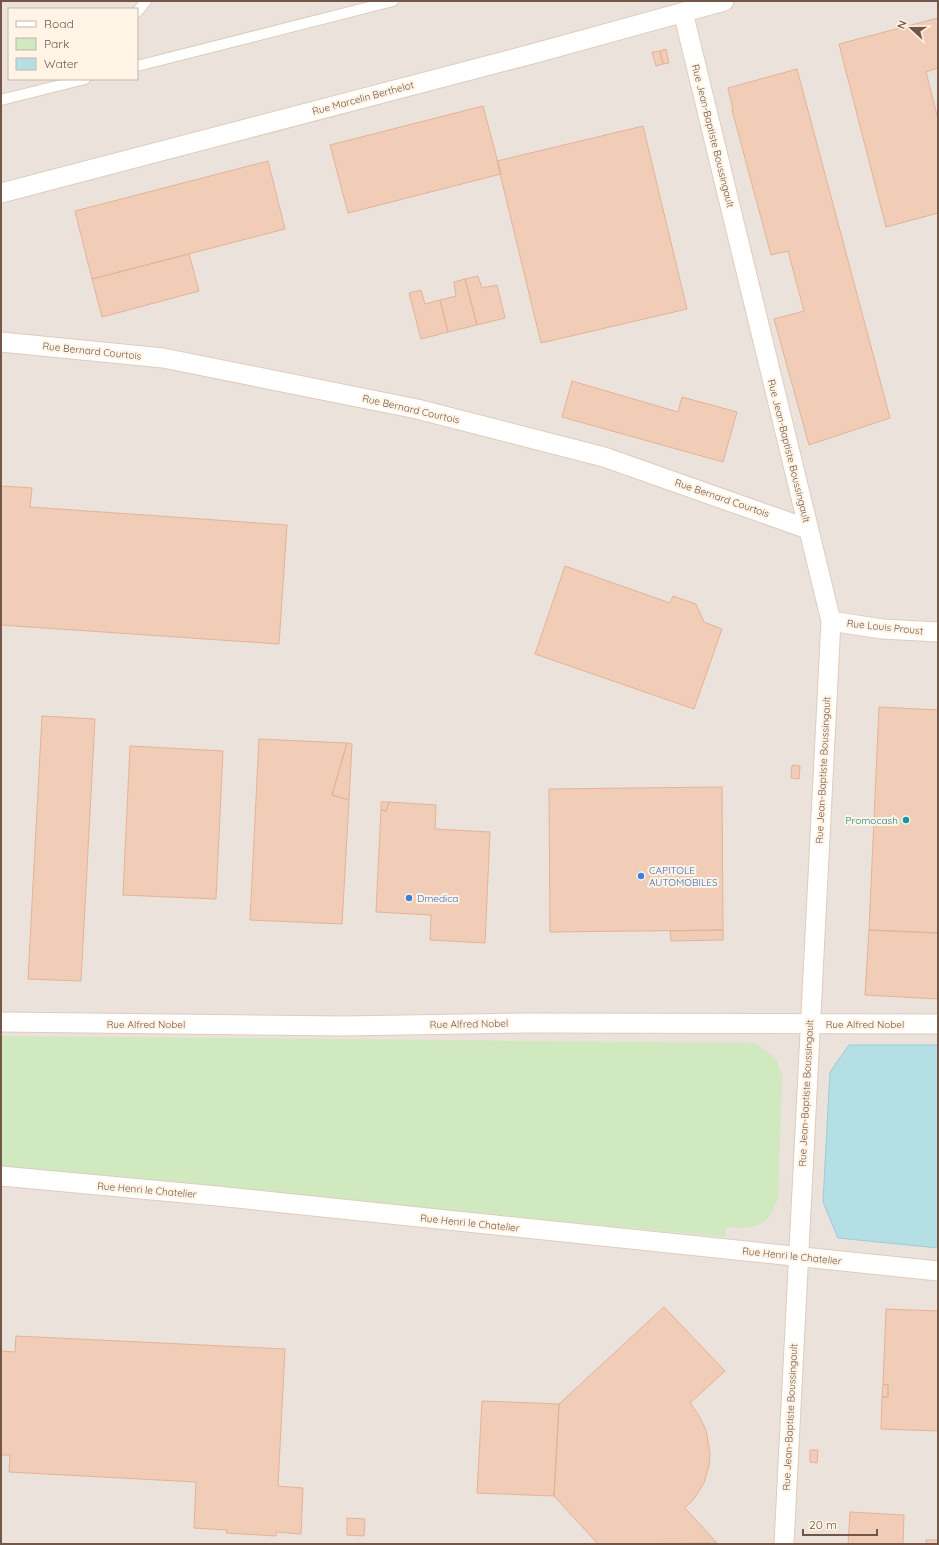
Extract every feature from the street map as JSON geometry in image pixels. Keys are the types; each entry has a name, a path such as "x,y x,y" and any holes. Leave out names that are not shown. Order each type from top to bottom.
{"street":[{"name":"Rue Marcelin Berthelot","path":"1,193 724,1"},
{"name":"Rue Jean-Baptiste Boussingault","path":"683,12 808,528 832,621 784,1544"},
{"name":"Rue Bernard Courtois","path":"1,342 163,358 418,408 604,457 808,528"},
{"name":"Rue Louis Proust","path":"832,621 882,629 938,632"},
{"name":"Rue Alfred Nobel","path":"1,1022 344,1026 529,1023 938,1024"},
{"name":"Rue Henri le Chatelier","path":"1,1176 217,1196 938,1271"}],"lane":[{"path":"138,11 146,1"},
{"path":"138,66 393,1"},
{"path":"1,100 80,80"}],"shaded area":[{"path":"1,1 938,1 938,1544 1,1544"}],"green space":[{"path":"1,1036 756,1043 776,1059 782,1075 778,1198 774,1208 765,1221 753,1227 726,1227 725,1237 1,1167"}],"water":[{"path":"849,1045 938,1045 938,1248 838,1238 823,1202 830,1072"}],"building":[{"path":"938,18 938,68 926,72 938,119 938,213 886,227 839,44"},
{"path":"666,49 669,63 663,64 660,51"},
{"path":"660,51 663,64 656,66 652,52"},
{"path":"797,69 890,418 809,445 774,319 804,311 788,251 771,255 732,110 728,88"},
{"path":"483,106 501,174 348,213 330,145"},
{"path":"643,126 687,309 541,343 497,161"},
{"path":"268,161 285,229 92,279 75,211"},
{"path":"189,254 199,291 102,317 92,279"},
{"path":"478,276 482,288 497,285 505,318 477,325 465,279"},
{"path":"465,279 477,325 448,332 440,300 456,296 454,282"},
{"path":"421,290 425,304 440,300 448,332 421,339 409,293"},
{"path":"572,381 678,412 682,397 737,412 723,462 562,417"},
{"path":"1,486 32,488 30,507 287,525 279,644 1,625"},
{"path":"565,566 670,603 673,596 696,604 704,622 722,629 694,709 535,654"},
{"name":"Promocash","path":"879,707 938,710 938,933 869,930"},
{"path":"42,716 95,719 81,981 28,979"},
{"path":"259,739 347,743 332,795 349,800 342,924 250,920"},
{"path":"347,743 352,744 349,800 332,795"},
{"path":"130,746 223,751 216,899 123,895"},
{"path":"792,765 800,766 799,779 791,778"},
{"path":"722,787 723,930 550,932 549,789"},
{"path":"381,802 389,802 386,811 381,810"},
{"path":"389,802 436,805 435,829 490,832 485,943 430,940 431,915 376,912 381,810 386,811"},
{"path":"723,930 723,940 671,941 670,931"},
{"path":"869,930 938,933 938,999 865,995"},
{"path":"664,1307 725,1371 690,1403 698,1414 706,1430 710,1453 709,1466 704,1483 694,1499 685,1508 717,1543 598,1544 554,1496 559,1404"},
{"path":"886,1309 938,1311 938,1431 881,1429 882,1397 888,1397 888,1385 883,1384"},
{"path":"16,1336 285,1349 278,1486 303,1488 301,1534 276,1532 276,1536 226,1533 227,1530 194,1528 196,1482 9,1472 10,1455 1,1455 1,1351 15,1352"},
{"path":"883,1384 888,1385 888,1397 882,1397"},
{"path":"482,1401 559,1404 554,1496 477,1493"},
{"path":"810,1450 818,1450 817,1463 810,1462"},
{"path":"850,1512 904,1515 903,1544 848,1544"},
{"path":"347,1518 365,1519 364,1536 347,1535"},
{"path":"926,1540 938,1540 938,1544 926,1544"}],"place":[{"name":"Promocash","path":"906,820"},
{"name":"CAPITOLE AUTOMOBILES","path":"641,876"},
{"name":"Dmedica","path":"409,898"}]}
